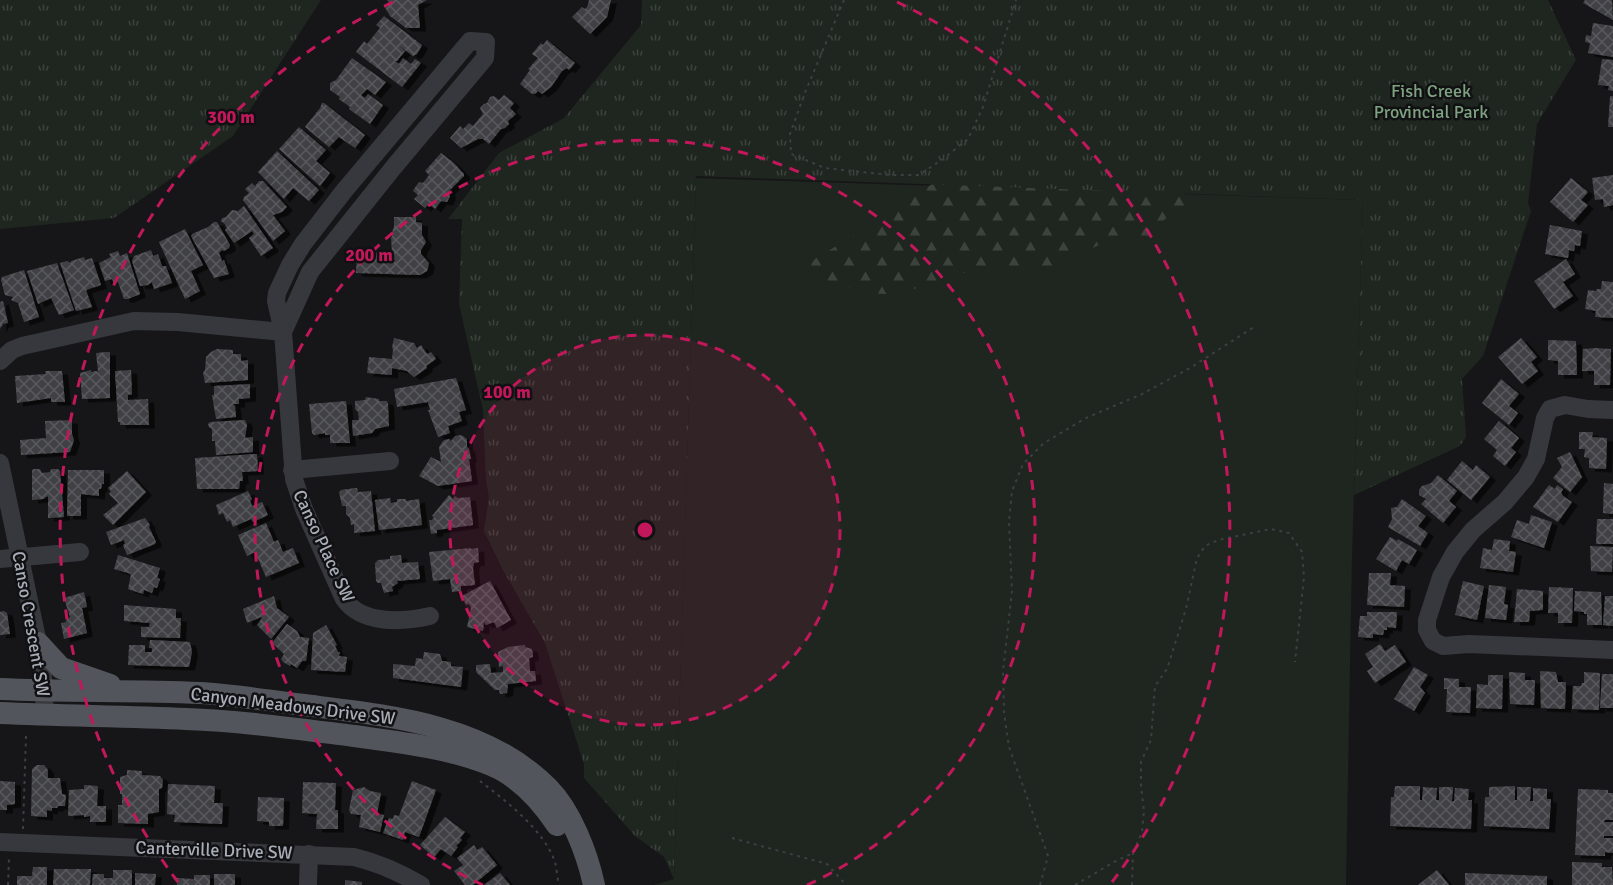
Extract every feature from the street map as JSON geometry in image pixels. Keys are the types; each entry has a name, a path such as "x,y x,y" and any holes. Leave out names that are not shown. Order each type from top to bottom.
{"main road":[{"path":"38,643 61,668 126,690"},
{"name":"Canyon Meadows Drive SW","path":"0,689 202,693 382,714 440,728 483,744 508,758 548,788 554,807"},
{"name":"Canyon Meadows Drive SW","path":"0,713 188,718 288,727 381,740 464,756 493,766 554,807"},
{"path":"554,807 579,885"},
{"path":"554,807 588,859 594,885"}],"street":[{"name":"Canso Place SW","path":"283,332 310,273 393,168 485,58 486,42 470,41 344,191 303,244 290,265 279,287 276,302 283,332 292,470 304,509 348,605 361,615 381,618 410,621 430,616"},
{"path":"376,155 393,168"},
{"path":"0,361 12,350 22,346 134,321 178,321 283,332"},
{"path":"1613,410 1565,405 1557,405 1550,409 1545,418 1536,459 1526,477 1505,502 1473,530 1455,552 1441,577 1427,620 1427,630 1433,641 1443,646 1469,644 1613,650"},
{"path":"292,470 390,461"},
{"name":"Canso Crescent SW","path":"0,463 38,643 45,715"},
{"path":"0,559 80,552"},
{"name":"Canterville Drive SW","path":"10,843 354,857 377,862 397,870 421,885"},
{"path":"308,885 309,854"}],"path":[{"path":"844,0 790,134 791,154 825,168 890,175 918,175 968,139 983,106 1016,0"},
{"path":"1040,885 1048,856 1010,747 1004,713 1003,672 1012,591 1009,522 1012,491 1023,464 1044,443 1086,418 1142,394 1190,368 1254,327"},
{"path":"1132,885 1133,853 1142,832 1144,811 1141,762 1151,740 1155,686 1167,669 1186,609 1197,558 1205,546 1218,540 1271,528 1289,533 1302,552 1304,577 1295,662"},
{"path":"8,885 10,843 26,736"},
{"path":"478,780 506,801 535,829 554,861 559,885"},
{"path":"732,838 827,864 846,885"},
{"path":"1075,885 1133,853"}],"green space":[{"path":"0,0 321,0 233,136 114,218 0,229"},
{"name":"Fish Creek Provincial Park","path":"642,0 1548,0 1576,60 1537,124 1528,203 1531,211 1483,356 1462,379 1466,437 1460,446 1354,495 1363,200 696,176 674,879 664,857 635,836 584,778 584,764 545,643 503,570 484,531 489,497 486,480 483,410 459,304 462,219 448,219 499,153 564,118 641,25"},
{"path":"1040,0 1222,0 1184,192 1185,207 1164,220 1148,237 1109,242 1059,263 1032,271 982,269 905,291 885,294 857,290 810,275 811,264 815,259 851,237 889,205 937,182"},
{"path":"696,178 1363,200 1352,556 1346,885 654,885 674,879"}],"building":[{"path":"387,0 427,0 418,5 420,28 406,28 390,16 384,6 389,3"},
{"path":"589,0 611,0 607,17 590,34 572,17 582,7 585,9 587,7"},
{"path":"1585,0 1612,0 1613,20 1583,3"},
{"path":"384,16 422,45 417,54 413,56 398,45 405,51 395,61 399,64 403,58 411,64 415,59 421,63 402,87 356,52 364,41 367,44 380,28 376,25"},
{"path":"1593,23 1613,26 1613,57 1588,53 1590,43 1585,42 1586,35 1591,36"},
{"path":"547,40 575,63 569,70 567,68 562,71 551,87 542,94 538,91 532,94 520,84 530,70 528,69 538,58 532,54 541,43 543,45"},
{"path":"352,58 386,82 375,95 367,89 361,95 365,98 368,94 383,105 370,124 349,109 350,107 339,99 340,97 330,90 330,83 336,80"},
{"path":"1602,59 1613,60 1613,91 1608,90 1609,86 1598,85"},
{"path":"504,95 514,103 510,108 516,114 489,144 483,139 478,139 461,148 450,138 460,126 463,129 469,123 473,126 483,114 480,108 487,103 490,97 494,96 499,100"},
{"path":"1610,96 1613,96 1613,127 1608,127"},
{"path":"322,103 365,135 355,148 339,137 329,147 305,127"},
{"path":"299,127 326,150 316,161 330,173 320,186 279,149"},
{"path":"277,151 319,190 309,201 293,188 284,199 258,172"},
{"path":"441,153 454,163 464,176 449,191 450,196 447,202 441,201 435,209 429,204 425,208 414,199 418,195 413,191 419,182 423,183 429,175 425,171"},
{"path":"1613,175 1613,205 1604,207 1603,199 1595,200 1592,178"},
{"path":"1571,178 1588,192 1581,200 1588,205 1573,222 1550,202"},
{"path":"259,181 263,181 287,207 282,212 273,215 285,231 273,241 243,200 249,193 245,189 252,183 255,186"},
{"path":"244,206 273,248 261,256 249,238 254,234 252,231 234,243 225,230 227,228 225,224 221,221 232,210 238,211"},
{"path":"394,217 416,217 416,222 422,223 422,235 426,242 421,254 429,263 427,271 420,275 356,273 357,252 392,253 391,237"},
{"path":"217,222 230,245 229,248 219,253 229,274 214,278 191,236"},
{"path":"1550,225 1582,231 1580,246 1575,245 1574,251 1569,250 1568,258 1545,254"},
{"path":"185,229 203,265 191,271 200,291 185,299 159,242"},
{"path":"151,250 153,256 158,254 162,266 166,266 172,283 154,289 152,282 140,286 132,261 134,256"},
{"path":"118,251 120,256 127,253 140,294 128,299 124,299 118,282 114,283 112,279 105,281 99,263 111,257 109,254"},
{"path":"84,257 85,260 92,258 101,285 86,290 92,307 76,311 60,263 67,261 71,263 71,261"},
{"path":"1566,259 1575,274 1563,282 1573,296 1554,309 1534,281"},
{"path":"57,263 74,310 59,315 51,298 38,304 27,271"},
{"path":"24,270 39,317 24,322 18,303 11,300 13,297 5,295 1,280 2,277"},
{"path":"1602,281 1613,282 1613,318 1595,317 1596,311 1585,309 1588,290 1601,289"},
{"path":"3,301 8,323 3,324 0,329 0,302"},
{"path":"394,338 414,343 417,348 421,345 427,354 431,352 436,359 414,377 407,371 392,368 392,375 367,373 369,357 392,359"},
{"path":"1521,338 1537,357 1531,362 1538,371 1522,384 1498,357"},
{"path":"1548,340 1576,341 1577,375 1558,375 1558,361 1548,360"},
{"path":"217,349 233,350 233,354 241,354 241,361 248,360 248,380 205,383 203,373 206,357"},
{"path":"1583,349 1611,349 1610,385 1594,385 1594,371 1582,371"},
{"path":"110,352 110,398 82,399 80,373 91,370 91,372 98,372 96,353"},
{"path":"131,370 132,394 128,395 128,400 148,399 149,425 120,425 118,422 115,371"},
{"path":"45,371 62,371 65,402 51,402 51,398 17,403 15,376 46,374"},
{"path":"456,378 466,410 459,412 462,421 448,426 450,433 438,437 428,410 430,410 428,402 397,407 394,389"},
{"path":"1501,379 1519,394 1509,406 1518,413 1509,425 1482,403"},
{"path":"250,384 250,398 239,399 239,404 233,404 236,417 216,419 212,395 214,395 214,386"},
{"path":"366,397 387,401 389,426 375,429 372,433 353,436 352,420 359,420 355,401 365,400"},
{"path":"346,401 350,443 330,443 330,435 312,433 309,404"},
{"path":"72,420 74,440 70,452 21,455 20,440 46,438 45,421"},
{"path":"245,420 247,425 245,438 253,437 253,452 216,455 215,441 212,441 212,429 208,424"},
{"path":"1499,421 1519,438 1511,448 1516,452 1505,466 1493,456 1497,450 1484,439"},
{"path":"1579,432 1593,432 1592,437 1607,438 1606,469 1589,468 1589,458 1584,457 1585,449 1579,449"},
{"path":"461,435 467,439 472,481 438,486 419,476 431,457 441,462 439,447 444,440 451,441 455,436"},
{"path":"1570,452 1582,477 1570,492 1553,478 1562,467 1557,458"},
{"path":"257,454 258,471 242,472 243,481 240,481 239,489 197,489 195,458"},
{"path":"1462,461 1473,470 1476,465 1490,477 1471,500 1447,480"},
{"path":"33,469 40,469 42,473 50,472 51,469 60,471 64,517 48,518 48,496 32,500"},
{"path":"68,470 104,470 104,484 99,489 99,496 81,494 81,516 67,516"},
{"path":"127,471 146,492 113,525 103,515 118,503 109,494 111,491 108,488"},
{"path":"1438,475 1457,491 1449,501 1456,507 1443,523 1421,504 1426,499 1419,495 1422,486 1431,483"},
{"path":"1604,483 1613,484 1613,514 1603,513"},
{"path":"1549,485 1555,489 1557,485 1563,489 1561,493 1563,496 1572,502 1558,522 1533,507"},
{"path":"357,488 358,492 371,491 375,531 354,533 354,524 351,525 350,518 346,514 346,506 342,506 339,492"},
{"path":"248,491 252,499 250,501 252,506 262,502 268,515 233,527 230,520 227,522 223,513 219,515 216,505"},
{"path":"449,495 453,499 455,496 470,497 473,525 437,530 437,533 431,534 429,520 432,520 434,517 432,516"},
{"path":"390,498 391,503 397,502 397,499 406,499 406,501 419,499 422,525 379,530 375,500"},
{"path":"1402,499 1426,516 1418,526 1428,533 1420,546 1388,527 1392,519 1391,508 1397,507"},
{"path":"1531,515 1552,522 1544,548 1511,537 1517,520 1529,524"},
{"path":"145,518 150,525 155,544 127,555 123,545 124,540 111,545 106,532"},
{"path":"1597,519 1613,519 1613,544 1596,544"},
{"path":"266,523 274,542 278,540 283,552 293,548 299,563 266,577 255,552 247,556 238,535"},
{"path":"1390,537 1417,550 1409,564 1402,560 1396,571 1376,559"},
{"path":"1494,539 1510,541 1509,551 1516,552 1513,572 1480,568 1483,548 1492,550"},
{"path":"1590,546 1613,547 1612,572 1591,571"},
{"path":"478,548 479,562 474,563 473,568 475,585 461,586 461,591 452,592 450,579 433,581 429,552"},
{"path":"118,555 160,568 157,588 154,587 152,593 144,590 143,594 128,589 131,574 114,569"},
{"path":"401,555 402,563 418,562 420,579 397,581 398,583 392,587 393,591 384,593 381,583 376,581 375,563 378,560 390,559 390,556"},
{"path":"1369,573 1391,573 1390,585 1405,586 1404,607 1367,605"},
{"path":"490,581 511,620 497,628 494,622 486,625 484,622 483,631 467,627 471,608 469,604 466,605 462,596"},
{"path":"1463,581 1484,586 1477,620 1455,615"},
{"path":"1489,585 1506,587 1504,604 1508,605 1506,620 1485,618"},
{"path":"1549,587 1573,588 1572,623 1558,623 1558,613 1548,613"},
{"path":"1517,589 1543,591 1543,610 1530,611 1529,622 1514,622"},
{"path":"1575,591 1601,592 1602,625 1587,625 1587,614 1574,611"},
{"path":"84,592 87,607 82,608 87,633 64,639 61,623 67,622 65,621 70,617 64,598"},
{"path":"274,596 277,608 289,617 271,639 257,625 262,618 247,623 243,609"},
{"path":"1605,596 1613,596 1613,626 1603,625"},
{"path":"124,605 176,609 176,618 181,618 180,638 141,637 141,627 149,627 150,623 124,621"},
{"path":"0,612 7,613 10,634 0,635"},
{"path":"1367,612 1397,612 1396,628 1387,627 1383,635 1373,634 1373,638 1358,637 1360,616 1367,616"},
{"path":"287,624 297,631 300,637 309,638 306,661 302,661 297,668 283,662 281,659 284,654 272,643"},
{"path":"326,625 340,652 339,656 347,657 345,672 311,670 313,633"},
{"path":"150,640 190,642 192,652 189,667 128,665 129,645 145,645 145,652 152,652 152,648 149,648"},
{"path":"1380,644 1385,651 1395,645 1406,662 1375,683 1367,671 1373,667 1365,654"},
{"path":"525,645 532,649 533,657 529,658 530,671 535,671 536,681 508,684 507,693 500,694 499,690 495,690 476,672 476,665 490,664 491,673 503,672 503,666 499,667 498,652 508,647"},
{"path":"424,652 440,654 442,661 451,662 451,666 463,667 461,687 393,678 393,664 415,666 416,658 423,659"},
{"path":"1414,667 1428,675 1420,687 1425,693 1414,711 1394,699"},
{"path":"1540,671 1556,672 1558,682 1566,682 1565,709 1541,708"},
{"path":"1509,672 1525,673 1525,680 1535,680 1534,705 1510,704"},
{"path":"1584,672 1600,673 1599,710 1572,709 1573,686 1581,686 1584,683"},
{"path":"1602,674 1613,674 1613,708 1600,708"},
{"path":"1488,675 1503,675 1502,709 1476,708 1477,684 1488,685"},
{"path":"1444,678 1459,679 1459,687 1471,687 1470,713 1446,712 1447,689 1444,689"},
{"path":"37,765 44,765 48,770 48,778 60,778 62,794 66,795 65,806 52,808 52,811 47,810 47,817 31,816 32,769"},
{"path":"127,770 142,771 142,775 160,776 163,780 162,788 159,789 159,812 148,814 148,824 118,823 118,805 122,805 120,777 127,775"},
{"path":"0,781 15,782 15,804 7,805 7,810 0,810"},
{"path":"412,781 436,790 419,837 405,832 403,840 383,833 389,818 393,819 394,815 399,816"},
{"path":"303,782 336,783 335,810 338,810 338,829 316,829 317,814 302,813"},
{"path":"168,784 215,786 214,803 223,803 222,824 174,822 175,815 167,814"},
{"path":"84,785 98,786 97,806 106,806 106,822 90,822 90,816 84,817 84,815 68,816 69,790 84,789"},
{"path":"1395,786 1420,786 1420,800 1422,800 1423,787 1437,788 1436,800 1439,800 1439,787 1453,787 1452,801 1454,801 1455,788 1469,789 1468,800 1472,800 1471,829 1390,826 1391,797 1394,797"},
{"path":"1515,786 1515,800 1517,800 1517,787 1531,787 1530,801 1533,801 1533,788 1547,789 1547,799 1551,799 1549,829 1484,826 1485,797 1489,797 1489,787"},
{"path":"364,787 381,793 377,814 384,815 380,832 359,827 361,815 351,814 349,810 353,790"},
{"path":"1578,789 1608,790 1608,793 1613,793 1613,820 1604,822 1613,822 1613,836 1604,836 1604,838 1613,838 1613,853 1605,852 1605,856 1575,855"},
{"path":"258,797 284,798 283,826 269,826 269,822 257,821"},
{"path":"445,817 465,832 451,856 441,849 434,857 420,845"},
{"path":"474,845 477,850 482,847 497,865 473,885 465,885 454,871 463,865 457,858"},
{"path":"1572,862 1602,863 1602,867 1612,867 1613,885 1572,885"},
{"path":"33,867 47,867 47,885 17,885 17,876 32,876"},
{"path":"54,869 91,869 90,885 53,885"},
{"path":"113,870 132,870 132,885 92,885 93,874 104,874 104,878 113,878"},
{"path":"1437,870 1449,885 1418,885"},
{"path":"135,873 156,874 155,885 135,885"},
{"path":"500,873 510,885 484,885"},
{"path":"1465,873 1547,876 1547,885 1465,885"},
{"path":"214,874 235,874 235,885 214,885"},
{"path":"194,875 210,875 210,885 177,885 177,878 194,879"},
{"path":"345,880 362,882 362,885 345,885"}]}
